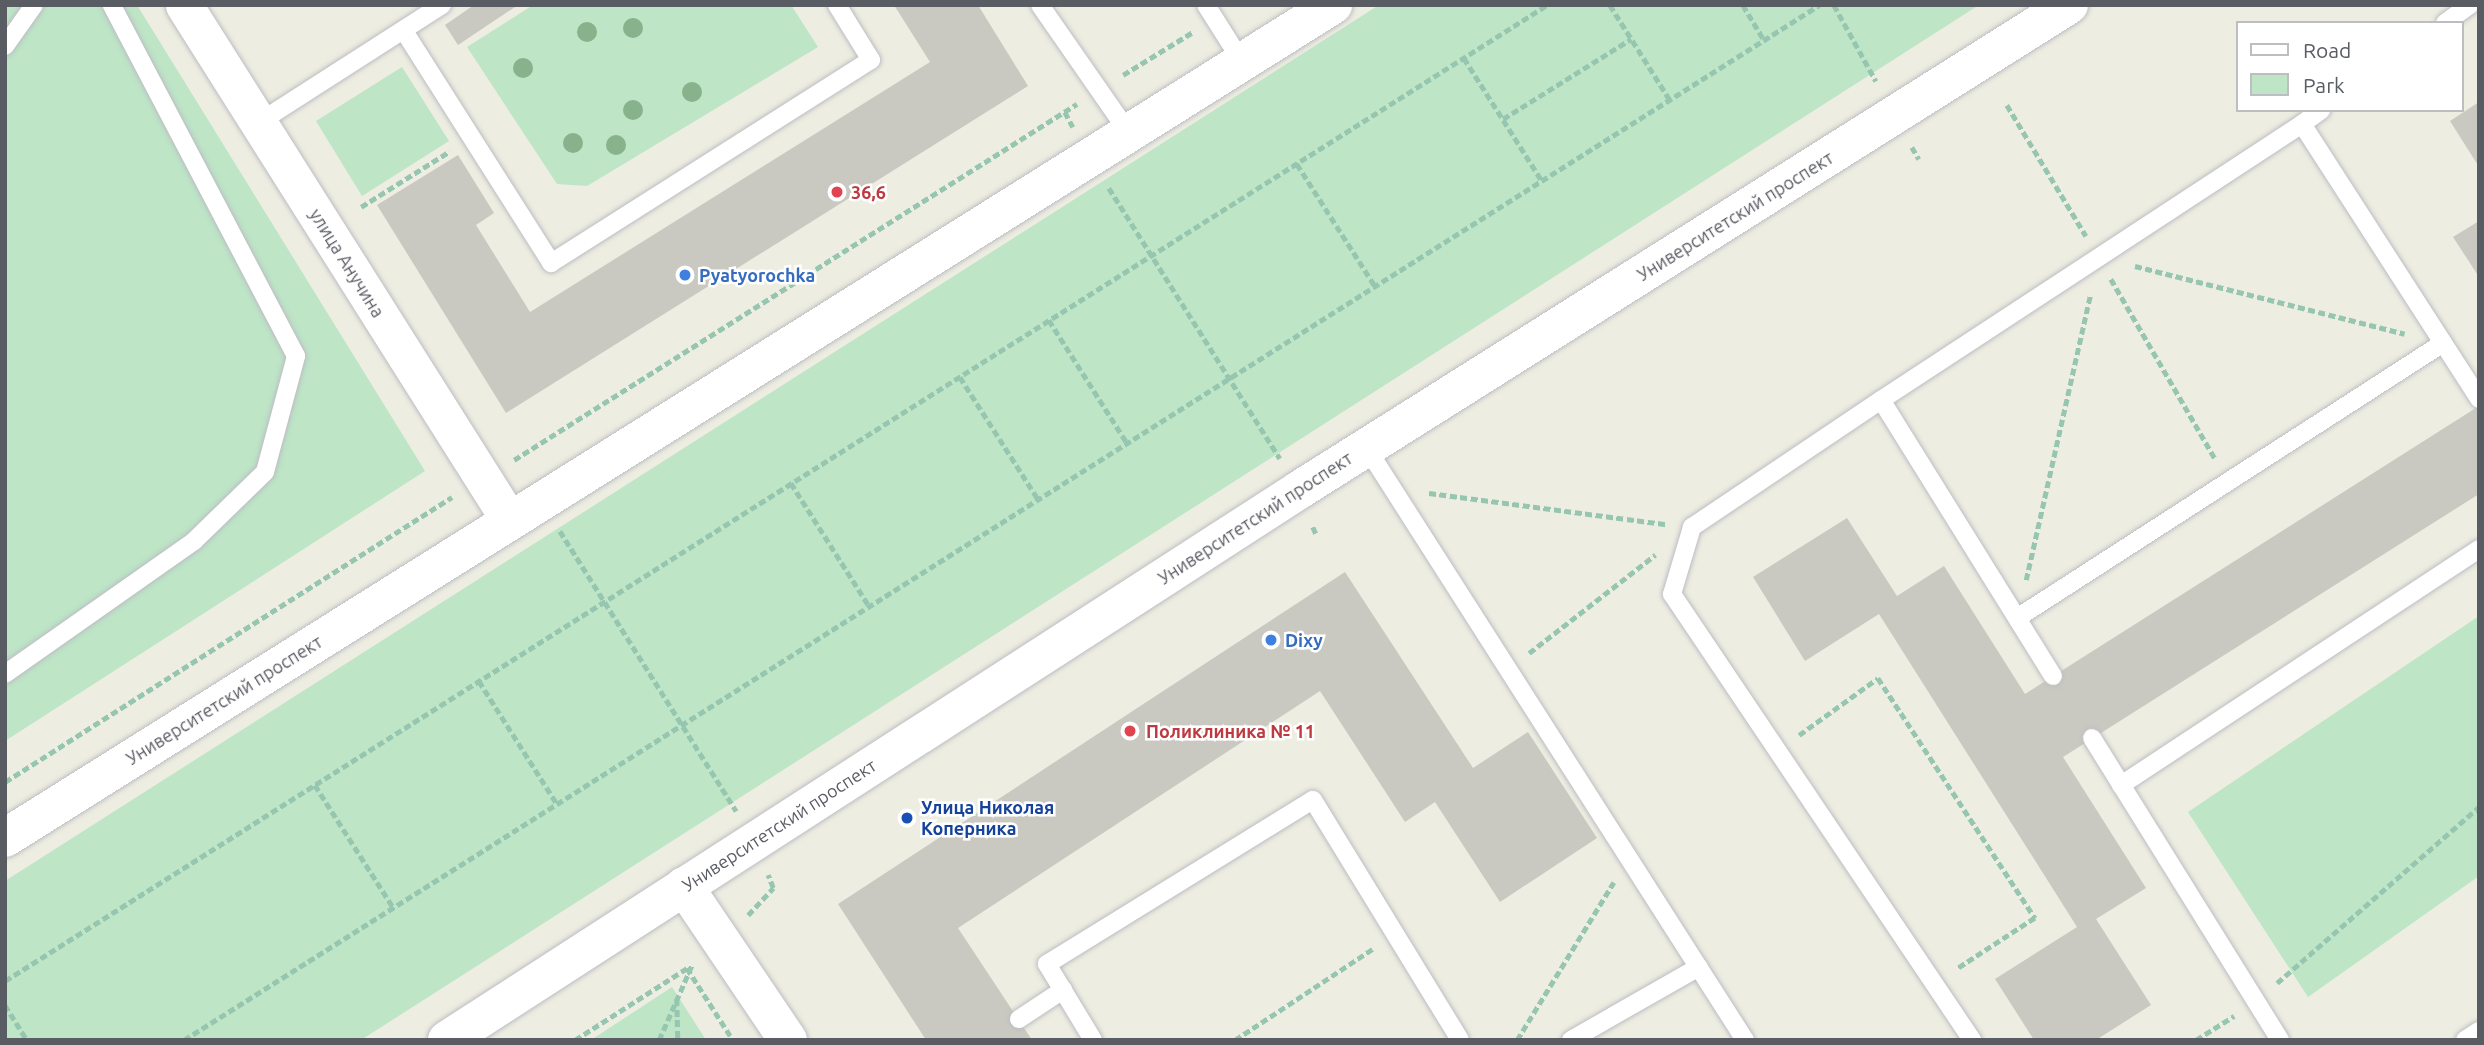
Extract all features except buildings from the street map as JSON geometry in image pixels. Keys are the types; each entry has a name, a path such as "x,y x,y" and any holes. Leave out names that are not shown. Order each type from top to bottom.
{"main road":[{"name":"Университетский проспект","path":"5,838 1333,5"},
{"name":"Университетский проспект","path":"447,1040 1366,447 2069,5"},
{"path":"684,886 788,1040"}],"street":[{"name":"улица Анучина","path":"184,5 510,521"}],"lane":[{"path":"5,46 34,5"},
{"path":"5,674 194,541 265,472 296,356 112,5"},
{"path":"258,122 442,5"},
{"path":"404,31 551,262 871,60 837,5"},
{"path":"1040,5 1129,133"},
{"path":"2448,21 2470,5"},
{"path":"1210,12 1242,62"},
{"path":"1972,1040 1672,594 1692,527 2318,112"},
{"path":"2302,124 2479,399"},
{"path":"2017,618 2443,343"},
{"path":"1881,400 2053,676"},
{"path":"1366,447 1745,1040"},
{"path":"2121,785 2479,549"},
{"path":"2092,738 2280,1040"},
{"path":"1093,1040 1047,964 1313,800 1460,1040"},
{"path":"1571,1040 1699,967"},
{"path":"1018,1019 1063,990"},
{"path":"2465,1040 2479,1031"}],"path":[{"path":"5,981 1548,5"},
{"path":"1610,5 1670,100"},
{"path":"1743,5 1764,40"},
{"path":"184,1040 1819,5"},
{"path":"1834,5 1870,70"},
{"path":"5,782 482,477 1099,90 1210,12"},
{"path":"1503,120 1631,38"},
{"path":"1464,58 1542,181"},
{"path":"2007,105 2099,257 2228,482"},
{"path":"361,207 471,137"},
{"path":"1091,159 1299,490"},
{"path":"1297,163 1375,286"},
{"path":"2099,257 2443,343"},
{"path":"2017,618 2099,257"},
{"path":"1049,320 1127,443"},
{"path":"960,377 1038,499"},
{"path":"791,483 869,606"},
{"path":"1392,489 1692,527"},
{"path":"540,500 755,841"},
{"path":"1508,669 1692,527"},
{"path":"1777,750 1878,678 2035,918 1936,983"},
{"path":"480,681 557,804"},
{"path":"315,785 393,907"},
{"path":"2196,1040 2256,1001 2479,807"},
{"path":"1517,1040 1629,858"},
{"path":"1235,1040 1395,934"},
{"path":"575,1040 687,968 733,1040"},
{"path":"677,994 678,1040"},
{"path":"5,1005 27,1040"}],"green space":[{"path":"5,5 137,5 425,471 5,741"},
{"path":"533,5 791,5 818,47 587,186 557,184 467,47"},
{"path":"1379,5 1979,5 361,1040 5,1040 5,881"},
{"path":"402,67 449,141 362,196 316,121"},
{"path":"2479,616 2479,876 2308,997 2188,812"},
{"path":"672,987 706,1040 591,1040"}],"place":[{"name":"36,6","path":"837,192"},
{"name":"Pyatyorochka","path":"685,275"},
{"name":"Dixy","path":"1271,640"},
{"name":"Поликлиника № 11","path":"1130,731"},
{"name":"Улица Николая Коперника","path":"907,818"}]}
